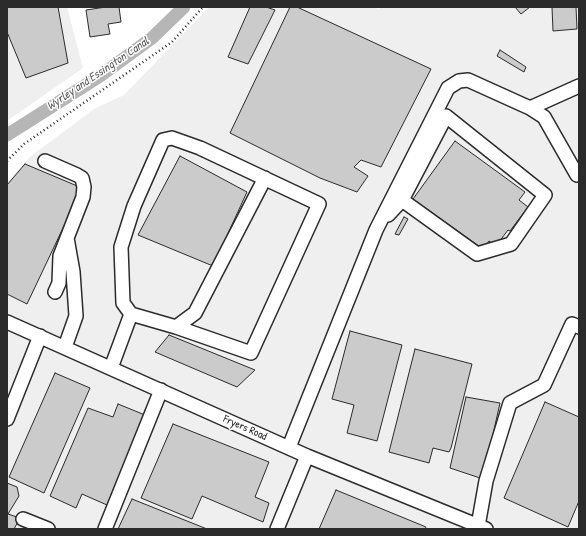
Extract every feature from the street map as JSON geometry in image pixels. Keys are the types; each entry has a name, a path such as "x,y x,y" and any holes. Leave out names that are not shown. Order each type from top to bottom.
{"street":[{"path":"289,447 376,230 444,93 452,85 464,79 468,80 530,108 544,117 577,175"},
{"path":"530,108 575,87"},
{"path":"376,230 402,200 446,116 545,195 511,244 477,254 402,200"},
{"path":"172,138 193,146 319,204 250,353 176,327 130,314 122,303 121,247 134,206 163,140 172,138"},
{"path":"45,161 82,178 84,191 60,256 59,283 55,292"},
{"path":"176,327 194,313 265,178"},
{"path":"65,348 76,316 72,264 67,238"},
{"path":"111,368 130,314"},
{"name":"Fryers Road","path":"7,322 307,456 482,527"},
{"path":"482,527 486,481 510,403 544,385 572,324 579,327"},
{"path":"7,419 40,336"},
{"path":"105,529 162,390"},
{"path":"277,529 307,456"},
{"path":"23,519 48,529"}],"path":[{"path":"7,161 24,144 172,42 203,7"}],"shaded area":[{"path":"7,7 67,7 83,68 7,121"},
{"path":"209,7 374,7 379,9 380,7 579,7 579,529 7,529 7,182 31,156 94,109 124,95"}],"building":[{"path":"7,7 58,7 68,63 26,78 7,32"},
{"path":"119,7 121,22 108,24 110,34 90,37 86,10"},
{"path":"250,7 266,7 275,10 248,64 228,57"},
{"path":"290,7 297,7 431,69 381,167 361,160 354,167 368,176 357,192 320,178 230,133"},
{"path":"515,7 530,7 521,14"},
{"path":"552,7 576,7 577,29 553,31"},
{"path":"500,50 526,67 524,72 497,56"},
{"path":"455,141 525,192 519,200 528,207 510,231 508,230 496,246 489,241 483,249 413,199"},
{"path":"180,156 247,192 213,266 138,235"},
{"path":"25,164 82,188 27,304 7,294 7,185"},
{"path":"404,217 408,219 399,235 395,234"},
{"path":"350,331 402,345 377,441 347,433 354,405 332,399"},
{"path":"169,335 255,370 237,387 155,352"},
{"path":"415,349 472,364 451,448 449,452 433,448 429,463 389,452"},
{"path":"55,373 90,388 44,493 9,477"},
{"path":"466,397 500,403 483,479 450,468"},
{"path":"545,402 579,417 579,501 568,527 504,498"},
{"path":"118,404 145,415 107,505 82,494 76,508 50,496 88,408 113,417"},
{"path":"173,424 269,462 255,497 269,503 263,522 202,496 192,519 141,498"},
{"path":"7,483 17,487 19,496 8,514 20,518 14,529 7,529"},
{"path":"336,490 426,527 425,529 319,529"},
{"path":"132,499 207,529 118,529"}],"waterway":[{"name":"Wyrley and Essington Canal","path":"7,135 100,76 152,38 184,7"}]}
